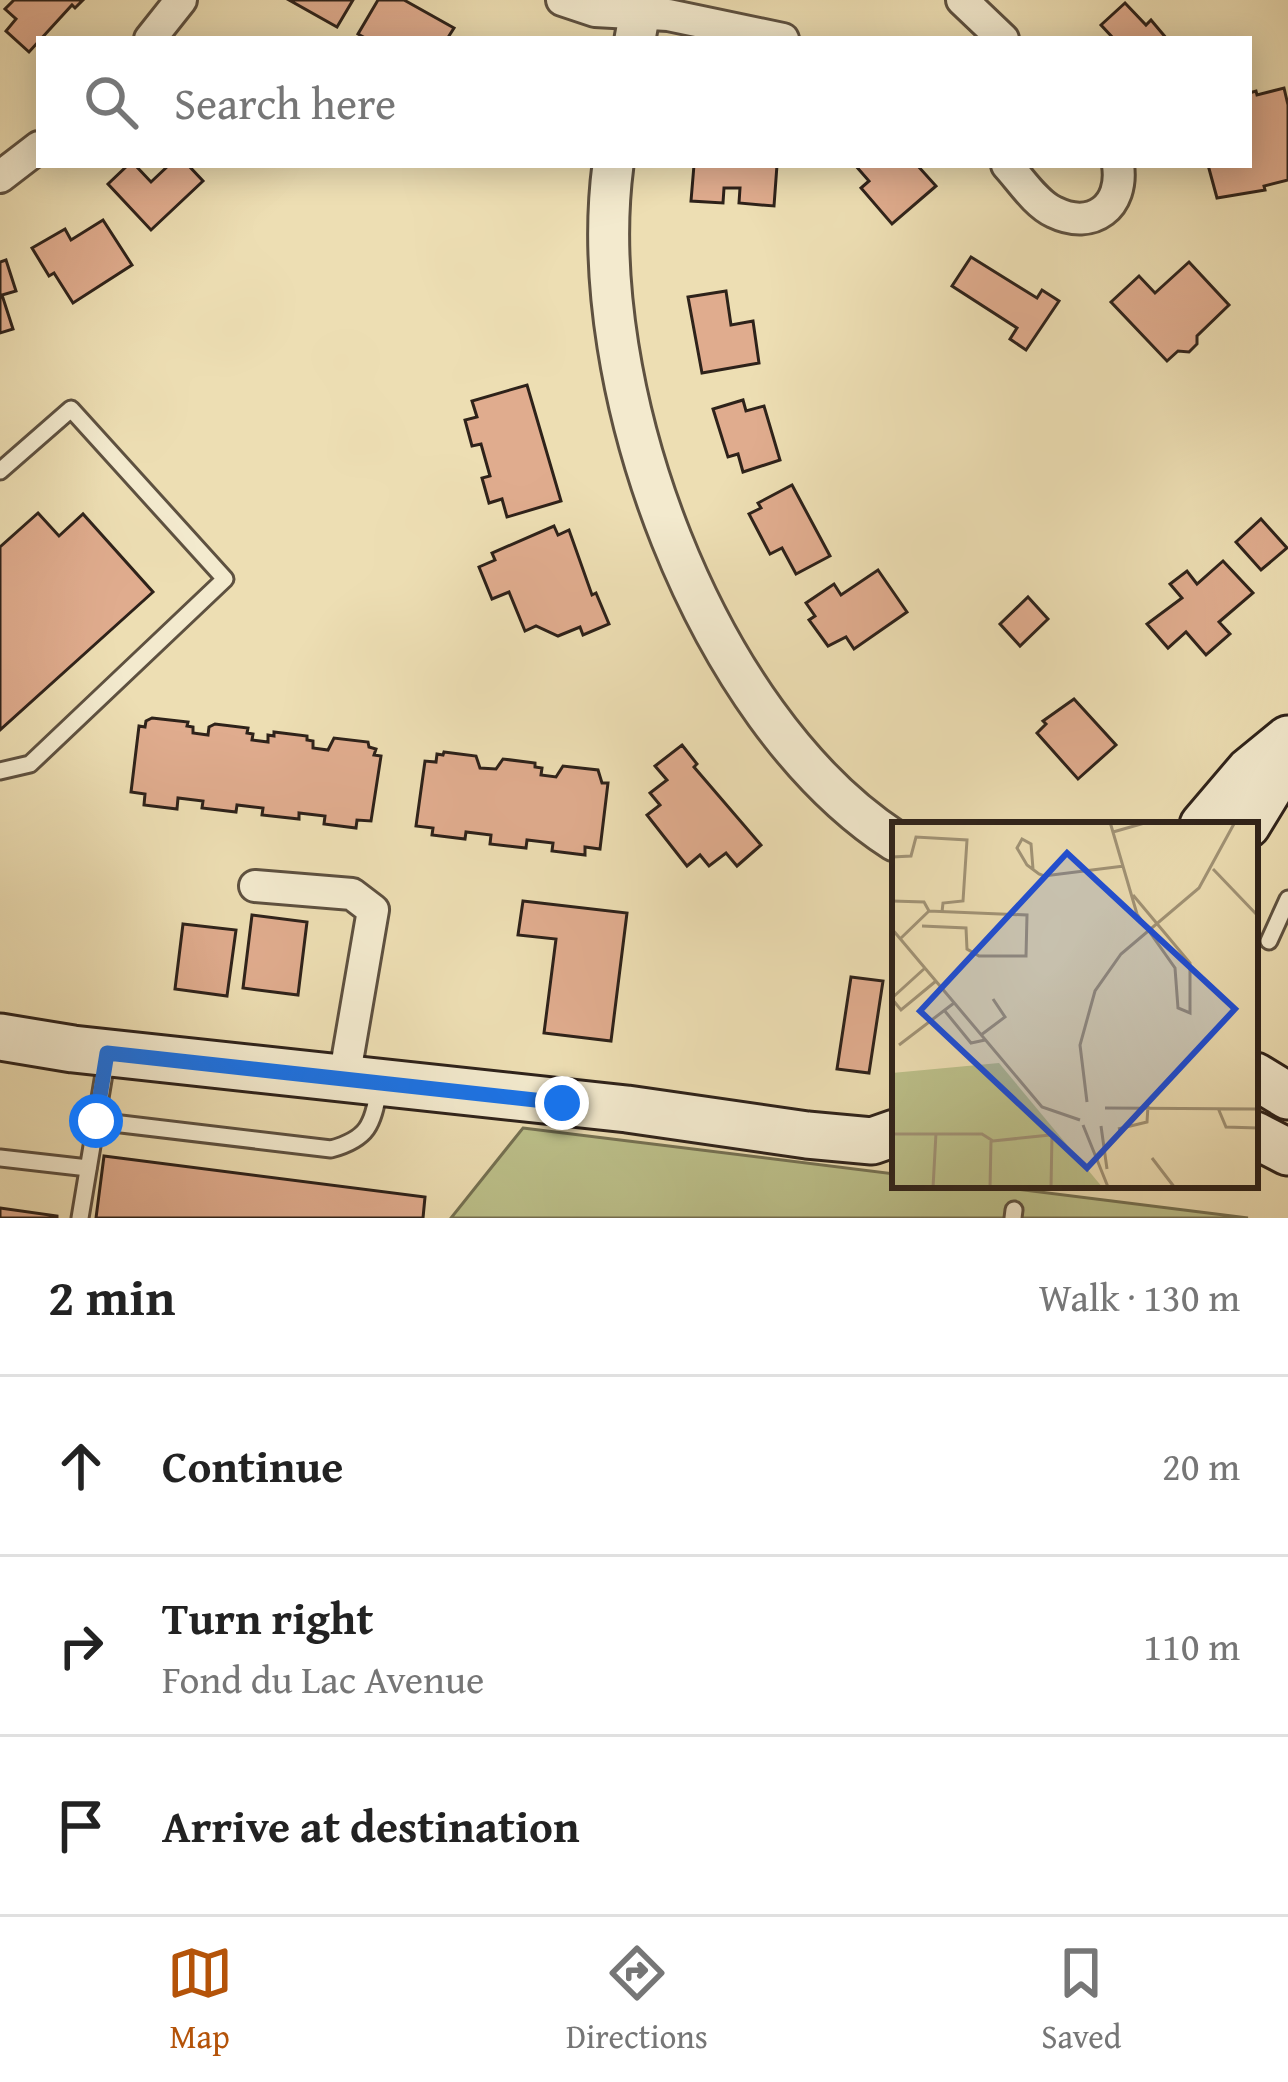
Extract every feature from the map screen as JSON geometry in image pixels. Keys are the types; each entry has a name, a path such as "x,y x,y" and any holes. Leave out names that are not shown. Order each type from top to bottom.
{"main road":[{"path":"1206,822 1249,771 1288,739"},
{"path":"1249,822 1288,758"},
{"path":"0,1037 107,1053 628,1109 807,1136 872,1141 892,1134"},
{"path":"1258,1078 1288,1096"},
{"path":"1258,1137 1288,1152"}],"street":[{"path":"152,36 181,0"},
{"path":"562,0 595,11 763,36"},
{"path":"962,0 1000,36"},
{"path":"0,177 36,149"},
{"path":"613,168 609,243 625,381 644,461 671,540 713,627 774,720 856,813 892,839"},
{"path":"1010,168 1050,211 1080,220 1105,211 1121,186 1118,168"},
{"path":"255,886 352,894 373,910 362,1081"}],"lane":[{"path":"0,471 71,410 225,579 30,764 0,771"},
{"path":"1269,941 1288,899"},
{"path":"80,1218 107,1053"},
{"path":"96,1121 331,1150 356,1142 372,1123 362,1081"},
{"path":"0,1158 88,1168"}],"green space":[{"path":"523,1128 892,1174 892,1188 1007,1188 1248,1218 451,1218"}],"building":[{"path":"14,0 83,0 75,8 72,5 44,36 36,36 29,52 6,31 16,19 5,9"},
{"path":"289,0 353,0 337,27"},
{"path":"378,0 404,0 454,28 449,36 358,34"},
{"path":"1125,3 1146,25 1151,20 1164,36 1111,36 1101,25"},
{"path":"1284,88 1288,180 1264,186 1265,190 1217,198 1209,168 1252,168 1252,92"},
{"path":"125,168 138,168 151,182 166,168 191,168 203,181 151,230 108,184"},
{"path":"694,168 777,168 774,206 739,203 740,188 724,188 723,203 691,201"},
{"path":"858,168 920,168 936,186 892,224 861,188 869,181"},
{"path":"103,220 132,265 73,303 32,248 65,229 71,240"},
{"path":"971,257 1037,298 1042,290 1059,301 1026,350 1010,339 1017,328 952,286"},
{"path":"6,260 16,291 2,295 13,329 0,333 0,262"},
{"path":"1189,262 1229,305 1197,336 1189,352 1178,351 1167,361 1111,302 1139,276 1155,293"},
{"path":"726,291 731,325 753,321 759,363 702,373 688,297"},
{"path":"527,385 561,501 507,517 502,499 489,503 482,478 490,476 481,444 472,446 465,420 477,417 472,401"},
{"path":"743,400 746,411 764,406 780,460 743,472 738,454 728,457 713,409"},
{"path":"792,485 830,556 796,574 782,548 770,554 749,514 761,508 758,503"},
{"path":"38,513 59,536 83,514 153,592 0,730 0,547"},
{"path":"1261,519 1287,548 1261,570 1236,542"},
{"path":"554,526 558,535 569,530 592,595 596,593 609,624 583,635 580,627 558,636 536,626 525,631 509,592 492,599 479,567 495,560 492,553"},
{"path":"1223,561 1253,593 1219,622 1230,634 1206,655 1186,632 1168,648 1147,624 1182,598 1170,584 1187,571 1197,584"},
{"path":"878,570 907,612 854,649 846,637 828,646 809,620 815,616 806,603 834,584 841,595"},
{"path":"1028,597 1048,619 1020,646 1000,624"},
{"path":"1074,699 1116,745 1078,779 1037,733 1046,724 1043,721"},
{"path":"152,718 188,722 193,733 208,735 215,724 248,728 252,740 268,742 268,735 274,732 307,736 313,748 328,750 334,738 368,742 376,749 374,755 381,756 371,821 357,820 356,828 324,824 325,816 262,815 263,808 237,805 236,812 202,808 203,801 178,798 177,809 144,805 145,794 131,792 139,726 145,727"},
{"path":"682,745 697,764 694,767 761,845 737,866 726,853 709,866 700,855 687,866 647,815 660,805 650,793 667,780 655,766"},
{"path":"437,754 476,756 480,768 496,769 503,759 535,763 542,768 541,775 556,777 563,766 598,770 602,783 608,783 600,849 585,847 585,855 552,851 553,843 527,840 526,848 490,844 491,835 466,832 465,839 432,835 433,828 416,826 425,761 436,762"},
{"path":"523,901 627,913 611,1041 544,1033 556,939 518,935"},
{"path":"252,915 307,922 298,995 243,988"},
{"path":"183,924 236,930 227,996 175,989"},
{"path":"851,977 883,981 869,1073 837,1069"},
{"path":"104,1156 425,1197 423,1218 96,1218"},
{"path":"0,1208 57,1216 57,1218 0,1218"}],"route":[{"path":"96,1121 107,1053 562,1103"}]}
